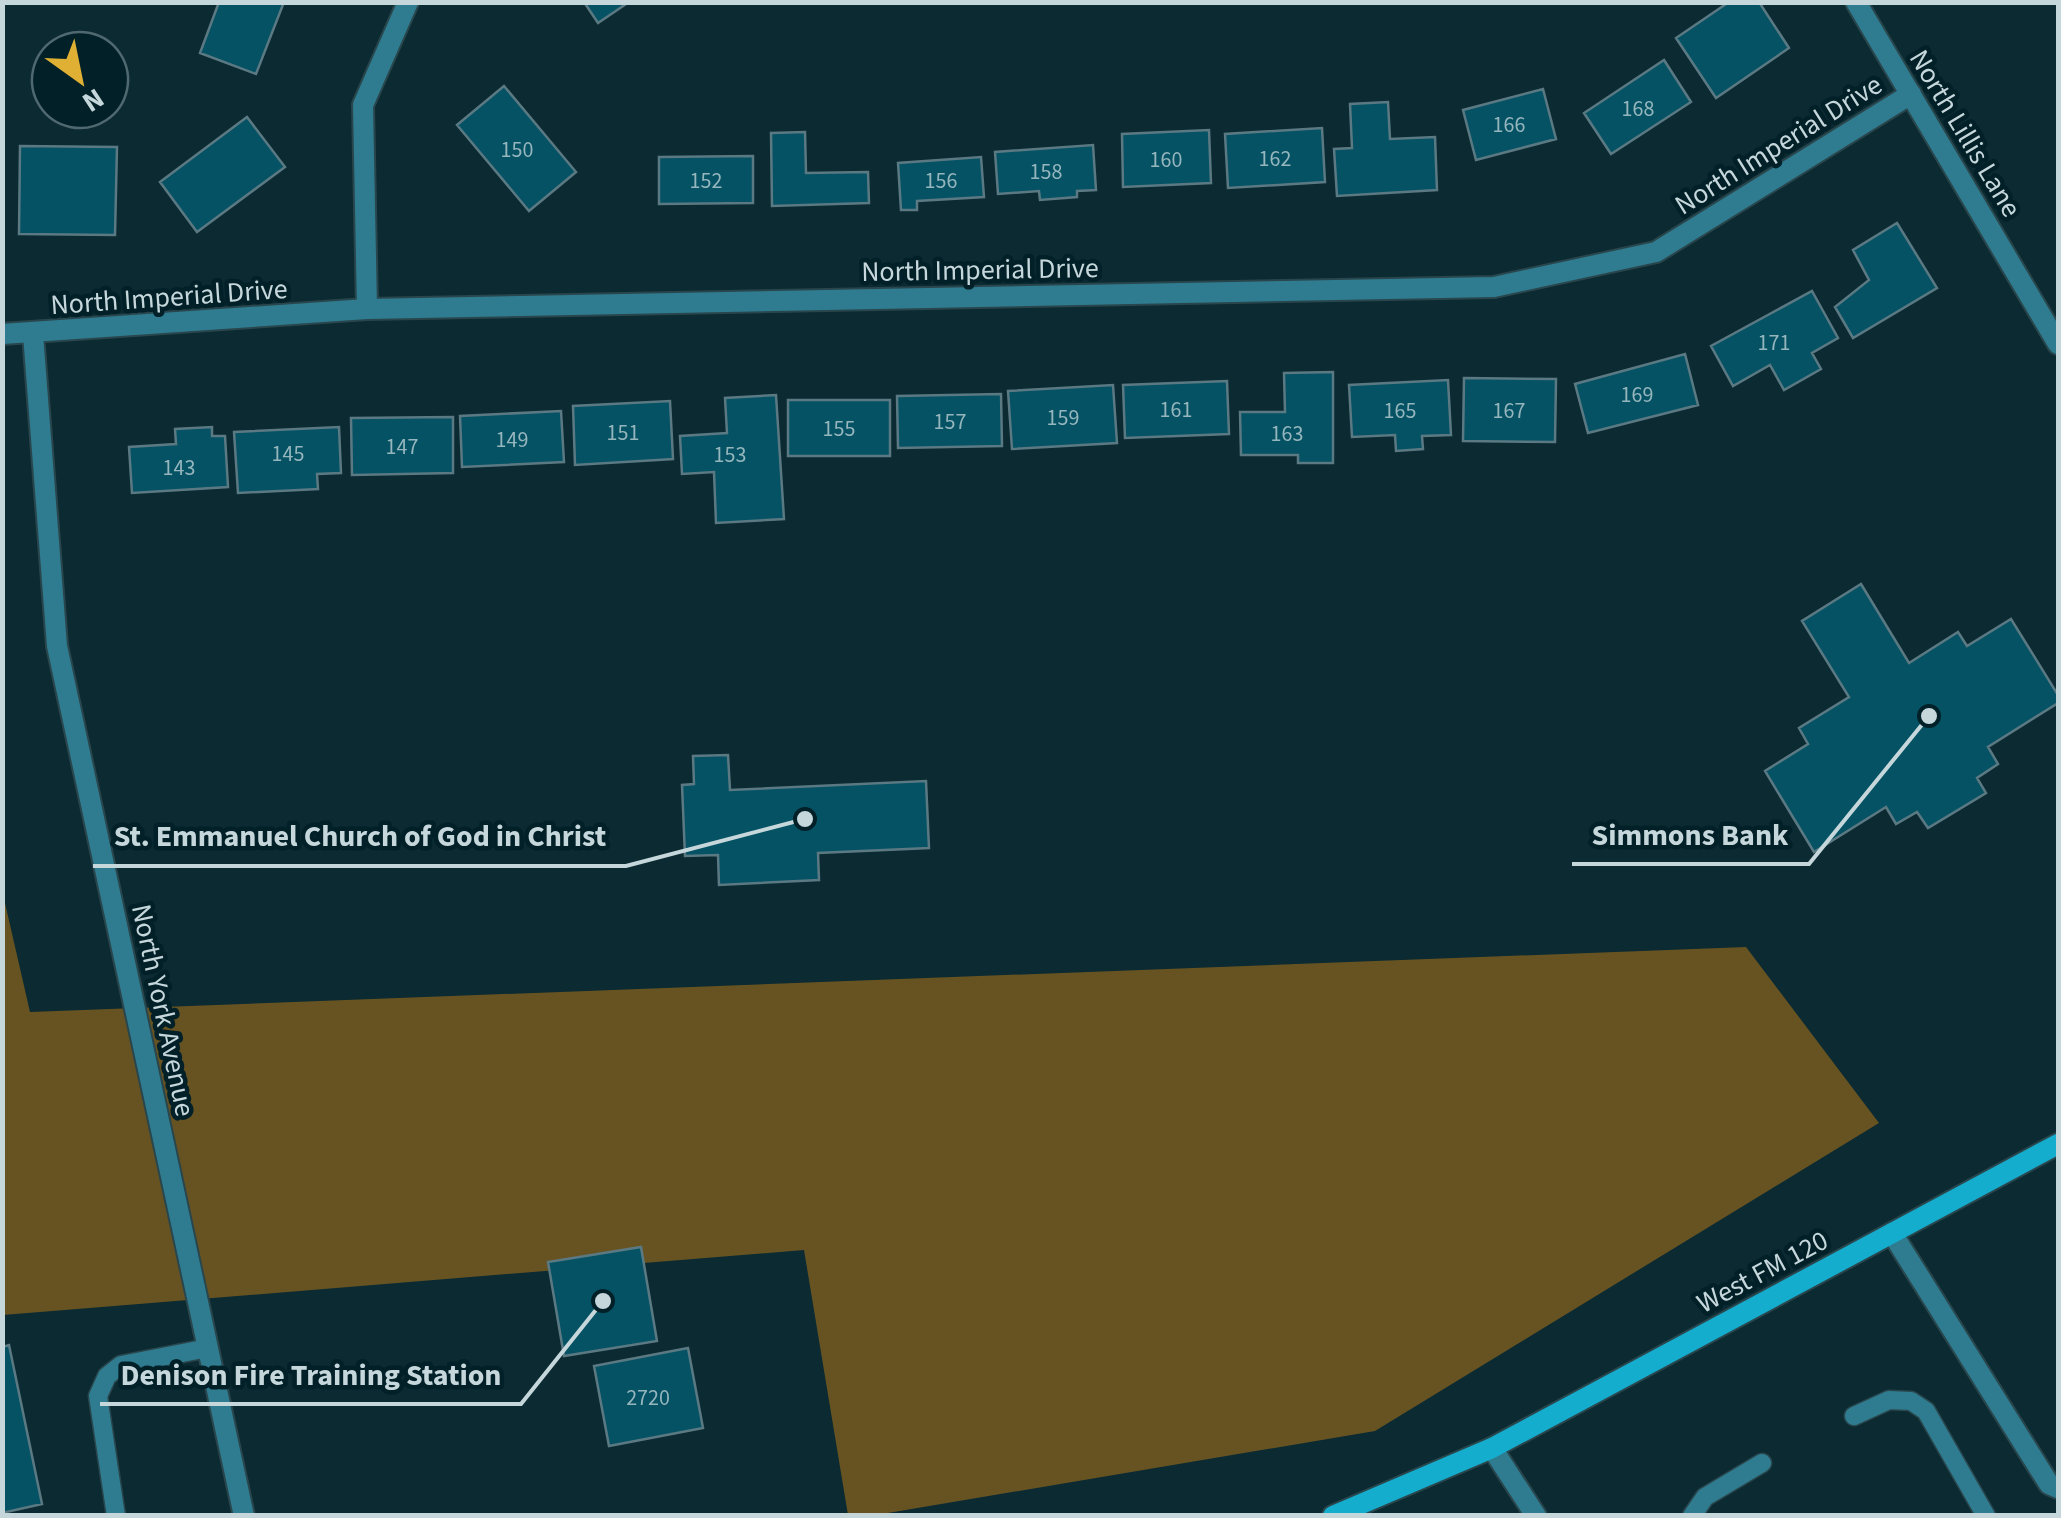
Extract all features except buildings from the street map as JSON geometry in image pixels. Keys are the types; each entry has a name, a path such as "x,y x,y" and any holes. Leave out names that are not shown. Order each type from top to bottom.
{"main road":[{"name":"West FM 120","path":"1334,1516 1492,1448 2058,1144"}],"street":[{"path":"367,309 363,105 408,2"},
{"name":"North Lillis Lane","path":"1856,2 2058,344"},
{"name":"North Imperial Drive","path":"2,334 367,309 1494,287 1656,252 1911,94"},
{"name":"North York Avenue","path":"34,334 58,646 244,1516"},
{"path":"1892,1233 2049,1484 2058,1488"},
{"path":"1492,1448 1536,1516"}],"lane":[{"path":"116,1516 98,1396 106,1376 121,1365 208,1348"},
{"path":"1854,1416 1889,1400 1911,1401 1926,1411 1986,1516"},
{"path":"1692,1516 1705,1497 1762,1462"}],"shaded area":[{"path":"2,890 30,1012 1746,947 1879,1123 1375,1431 876,1515 848,1515 804,1250 3,1315"}],"place":[{"name":"Simmons Bank","path":"1929,716"},
{"name":"St. Emmanuel Church of God in Christ","path":"805,819"},
{"name":"Denison Fire Training Station","path":"603,1301"}]}
